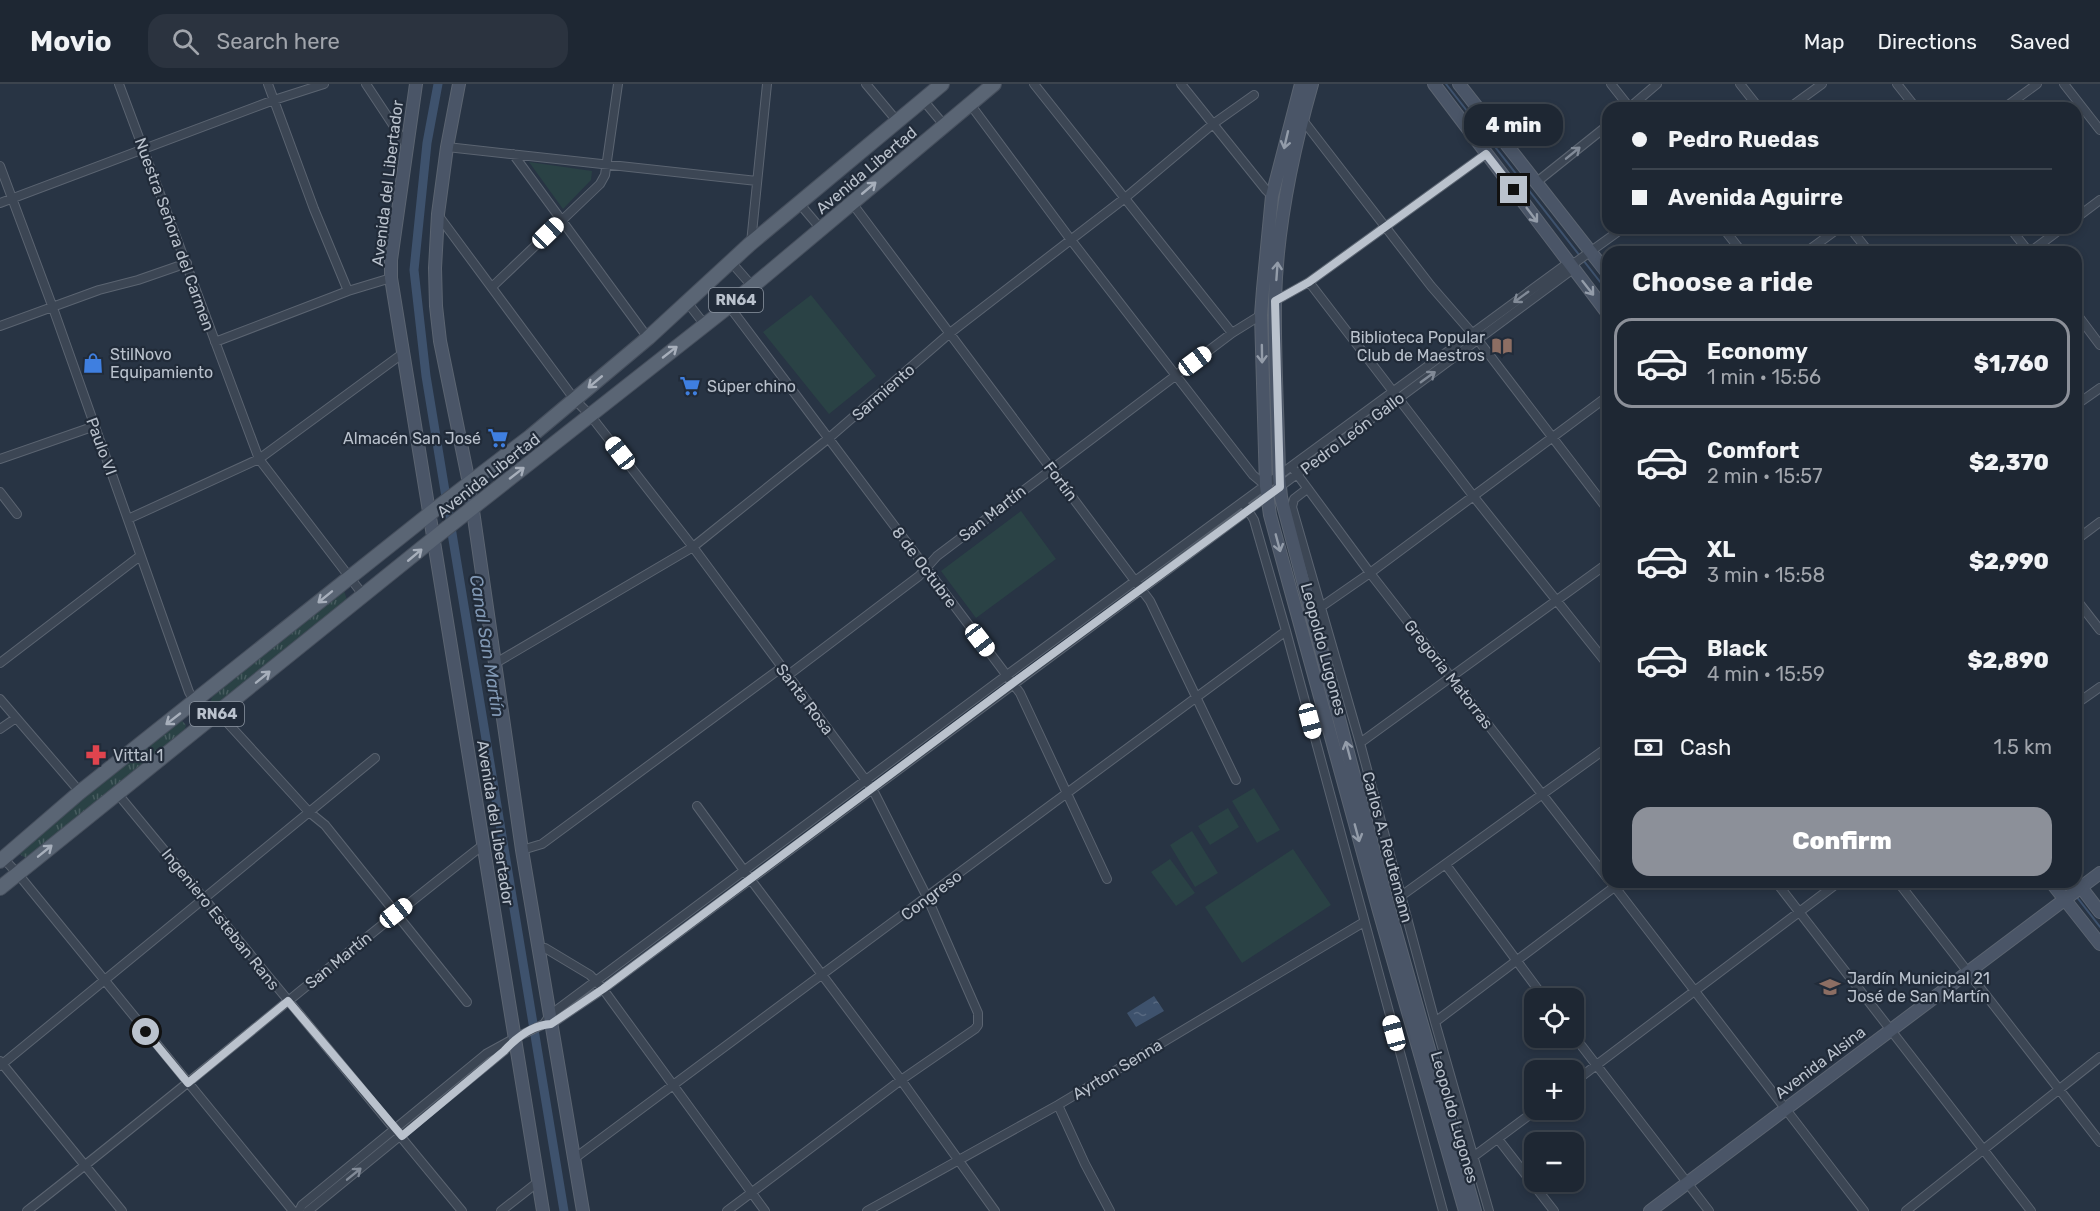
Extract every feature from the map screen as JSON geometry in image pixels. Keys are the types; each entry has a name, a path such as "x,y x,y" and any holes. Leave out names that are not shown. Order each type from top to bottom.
{"main road":[{"name":"Avenida del Libertador","path":"416,84 391,260 391,278 402,354 439,535 483,845 518,1037 543,1211"},
{"name":"Avenida del Libertador","path":"459,84 438,214 435,268 436,306 467,512 494,664 548,1021 583,1211"},
{"name":"Avenida Libertad","path":"2,860 80,792 463,487 531,436 648,338 750,244 942,84"},
{"name":"Avenida Libertad","path":"0,888 467,512 729,306 994,84"},
{"name":"Leopoldo Lugones","path":"1301,84 1272,196 1261,315 1266,491 1273,527 1465,1211"},
{"name":"Leopoldo Lugones","path":"1312,84 1284,203 1279,242 1275,301 1280,482 1285,512 1388,905 1475,1211"},
{"path":"1434,84 1602,306"},
{"path":"1459,84 1538,182 1602,267"},
{"name":"Avenida Alsina","path":"2082,885 2100,873"},
{"path":"2073,891 2100,912"},
{"path":"2073,891 2100,944"},
{"name":"Avenida Alsina","path":"1650,1211 2073,891"}],"street":[{"name":"Nuestra Señora del Carmen","path":"119,84 259,459 364,596"},
{"path":"268,84 314,209 348,291"},
{"path":"0,203 274,100 324,84"},
{"path":"366,84 407,146"},
{"path":"492,288 600,184 605,174 618,84"},
{"path":"750,244 768,84"},
{"path":"866,84 897,122"},
{"path":"1034,84 1232,333"},
{"path":"1181,84 1272,196"},
{"path":"1611,84 1624,102"},
{"path":"1636,102 1657,84"},
{"path":"1740,84 1754,102"},
{"path":"1797,102 1822,84"},
{"path":"1896,84 1911,102"},
{"path":"2012,102 2037,84"},
{"path":"2064,84 2078,102"},
{"name":"Sarmiento","path":"494,664 693,547 829,438 950,333 1125,198 1213,124 1254,95"},
{"path":"922,100 944,125"},
{"path":"970,104 1071,240 1266,491"},
{"path":"2082,107 2100,130"},
{"path":"1302,119 1431,286 1475,337 1602,502"},
{"path":"1538,182 1602,130"},
{"path":"447,147 757,181"},
{"path":"513,154 648,338"},
{"path":"1275,301 1309,282 1486,154"},
{"name":"Paulo VI","path":"0,166 53,308 189,692 195,702"},
{"path":"2082,214 2100,200"},
{"name":"Fortín","path":"852,202 1142,590 1155,610 1236,780"},
{"path":"799,203 821,229"},
{"name":"Santa Rosa","path":"438,214 575,399 693,547 873,789 927,897 978,1013 978,1025 975,1029 901,1080"},
{"name":"Pedro León Gallo","path":"299,1211 302,1204 486,1054 603,989 1013,683 1142,590 1266,491 1614,234"},
{"path":"1728,234 1737,246"},
{"path":"1814,246 1831,234"},
{"path":"1855,234 1864,246"},
{"path":"2015,234 2025,246"},
{"path":"2038,246 2054,234"},
{"path":"731,262 752,286"},
{"path":"0,326 99,290 138,280 187,263"},
{"path":"215,342 348,291 391,278"},
{"path":"1309,282 1602,657"},
{"path":"687,302 705,325"},
{"name":"8 de Octubre","path":"729,306 1013,683 1107,879"},
{"name":"San Martín","path":"522,850 542,844 919,576 937,556 1051,468 1232,333 1261,315"},
{"path":"2082,322 2100,345"},
{"path":"128,519 259,459 402,354"},
{"path":"2082,400 2100,387"},
{"path":"1321,607 1602,400"},
{"path":"0,459 95,426"},
{"name":"Gregoria Matorras","path":"1294,471 1542,795 1602,868"},
{"name":"Carlos A. Reutemann","path":"1306,489 1294,499 1292,507 1360,742 1434,1022 1490,1211"},
{"path":"0,492 17,514"},
{"path":"1245,507 1254,520 1286,631 1443,1211"},
{"name":"Pedro León Gallo","path":"548,1021 596,981 1007,675 1136,581 1245,507"},
{"path":"2082,536 2100,522"},
{"path":"0,663 140,556"},
{"path":"1360,742 1602,567"},
{"path":"2082,607 2100,630"},
{"name":"Congreso","path":"575,1158 823,976 1065,792 1286,631"},
{"path":"2082,700 2100,687"},
{"path":"0,699 80,792"},
{"path":"195,702 198,706 217,714 309,812 325,825 467,1002"},
{"path":"0,729 16,718"},
{"path":"1401,896 1602,751"},
{"path":"122,1211 1,1063 206,899 375,758"},
{"name":"Ingeniero Esteban Rans","path":"117,793 462,1211"},
{"path":"698,806 995,1211"},
{"name":"San Martín","path":"27,1211 483,845"},
{"path":"2,860 18,873 293,1211"},
{"path":"1446,865 1537,988"},
{"path":"1434,1022 1516,961 1607,888"},
{"name":"Gregoria Matorras","path":"1618,888 1864,1211"},
{"path":"1781,888 2031,1211"},
{"path":"1584,1074 1831,888"},
{"path":"1903,888 2100,1142"},
{"name":"Ayrton Senna","path":"867,1211 1059,1105 1364,922"},
{"path":"538,948 545,948 590,975 603,989 765,1211"},
{"name":"Pedro León Gallo","path":"309,1211 402,1136 518,1037"},
{"path":"1583,1048 1710,1211"},
{"path":"1906,1211 2100,1057"},
{"path":"727,1211 901,1080"},
{"path":"1059,1105 1085,1164 1110,1211"},
{"path":"1473,1156 1524,1119"},
{"path":"1498,1138 1554,1211"},
{"path":"501,1211 538,1182"}],"green space":[{"path":"529,162 592,171 591,180 563,209"},
{"path":"811,295 876,376 829,414 763,332"},
{"path":"1021,511 1056,559 976,618 941,571"},
{"path":"344,591 347,600 219,704 211,701 212,697 338,592"},
{"path":"178,721 186,725 185,729 26,858 19,854 19,850"},
{"path":"1254,788 1280,830 1257,843 1232,801"},
{"path":"1228,808 1239,827 1210,845 1198,826"},
{"path":"1192,831 1218,873 1195,887 1170,845"},
{"path":"1293,849 1331,905 1242,963 1205,907"},
{"path":"1170,859 1195,893 1176,906 1151,872"}],"water":[{"path":"1154,996 1164,1011 1136,1027 1127,1013"}],"waterway":[{"name":"Canal San Martín","path":"438,84 427,143 414,270 426,376 564,1211"},
{"path":"1446,84 1602,284"},
{"path":"2076,896 2100,927"}],"place":[{"name":"Biblioteca Popular Club de Maestros","path":"1502,346"},
{"name":"StilNovo Equipamiento","path":"93,363"},
{"name":"Súper chino","path":"690,386"},
{"name":"Almacén San José","path":"498,438"},
{"name":"Vittal 1","path":"96,755"},
{"name":"Jardín Municipal 21 José de San Martín","path":"1830,987"}],"route":[{"path":"146,1032 188,1083 288,1001 402,1136 504,1051 515,1038 544,1024 551,1024 603,989 1280,487 1275,301 1309,282 1486,154 1514,190"}]}
